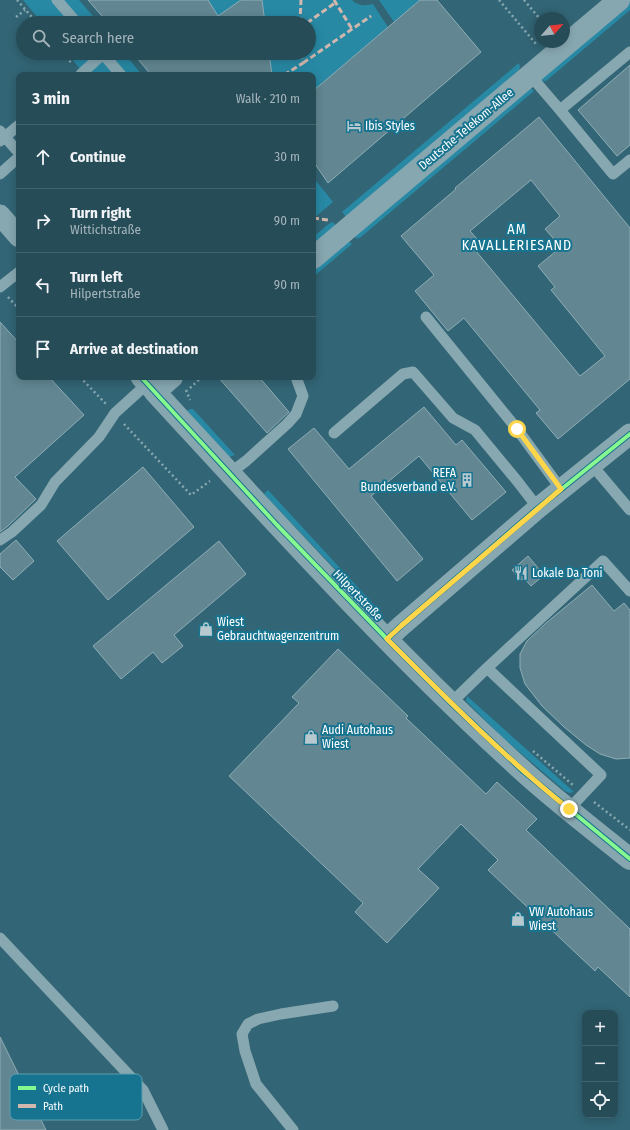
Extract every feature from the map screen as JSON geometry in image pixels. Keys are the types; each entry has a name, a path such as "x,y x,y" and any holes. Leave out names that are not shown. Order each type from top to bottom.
{"main road":[{"name":"Deutsche-Telekom-Allee","path":"316,255 614,2"},
{"path":"148,384 179,384"},
{"name":"Hilpertstraße","path":"148,384 220,477 277,525 387,639 451,703 523,771 630,859"}],"street":[{"path":"0,215 16,234"},
{"path":"387,639 538,508 630,434"}],"lane":[{"path":"57,0 71,16"},
{"path":"560,110 630,52"},
{"path":"83,72 96,60"},
{"path":"108,60 118,72"},
{"path":"530,75 613,174 630,160"},
{"path":"16,127 2,136 16,150"},
{"path":"0,174 16,160"},
{"path":"0,287 16,274"},
{"path":"426,317 517,429 561,489"},
{"path":"334,433 403,374 413,372 453,418 474,430 538,508"},
{"path":"220,477 246,461 296,414 303,396 297,380"},
{"path":"0,540 12,532 41,505 55,482 99,437 115,413 148,384"},
{"path":"592,465 630,510"},
{"path":"451,703 486,668 604,561 630,591"},
{"path":"486,668 601,776 569,809"},
{"path":"0,938 128,1074"},
{"path":"292,1130 256,1084 245,1051 242,1034 248,1024 258,1019 333,1006"},
{"path":"142,1089 163,1130"}],"path":[{"path":"17,0 31,16"},
{"path":"499,0 534,42"},
{"path":"524,0 534,12"},
{"path":"17,16 25,10"},
{"path":"83,380 191,495 220,477"},
{"path":"179,384 192,380"}],"shaded area":[{"path":"23,0 79,0 93,16 36,16"},
{"path":"208,0 241,0 226,16 218,16"},
{"path":"262,0 352,0 362,5 373,4 388,27 316,88 316,72 271,72 270,60 316,60 316,16 264,16"},
{"path":"379,0 420,0 394,22"},
{"path":"630,2 630,10 546,81 541,80 543,75"},
{"path":"73,60 130,60 140,72 83,72"},
{"path":"519,63 519,70 346,217 342,212"},
{"path":"531,88 534,91 357,239 354,235"},
{"path":"316,181 333,202 316,216"},
{"path":"333,222 336,226 316,243 316,235"},
{"path":"348,240 352,244 316,274 316,267"},
{"path":"193,409 235,455 229,457 187,411"},
{"path":"268,490 376,607 370,606 264,494"},
{"path":"467,696 574,792 569,793 565,791 502,737 466,701"}],"building":[{"path":"88,0 208,0 218,16 102,16"},
{"path":"241,0 262,0 264,16 218,16"},
{"name":"Ibis Styles","path":"420,0 437,0 481,52 328,183 316,165 316,88"},
{"path":"139,60 270,60 272,72 149,72"},
{"path":"630,65 630,145 617,156 578,110"},
{"path":"539,117 630,228 630,379 558,439 536,413 540,410 464,318 448,331 415,291 434,275 401,236 456,189 455,188","holes":["531,180 560,216 545,229 561,247 538,266 555,287 551,290 605,356 580,376 471,245 477,239 470,231"]},
{"path":"0,322 16,340 16,380 52,380 84,415 15,477 36,499 0,532"},
{"path":"221,380 262,380 289,412 267,433"},
{"path":"424,407 456,445 462,440 506,492 472,520 419,456 371,496 423,559 397,581 288,449 314,428 349,469"},
{"path":"143,467 194,527 108,600 57,541"},
{"path":"16,540 34,561 13,580 0,567 0,554"},
{"path":"219,541 246,574 174,635 183,646 162,663 153,652 121,679 93,646"},
{"path":"528,556 544,575 531,586 524,578 521,580 512,570"},
{"path":"592,585 614,611 624,603 630,610 630,758 616,759 600,754 586,745 564,727 542,706 525,684 520,668 520,654 527,641 546,623"},
{"path":"338,649 408,716 406,718 486,794 497,782 537,819 526,830 630,929 630,997 598,967 595,971 488,870 498,860 461,824 418,869 439,888 387,943 355,912 363,903 229,776 299,703 292,697"},
{"path":"0,1037 18,1074 10,1074 10,1120 41,1120 46,1130 0,1130"}],"marked path":[{"path":"300,16 301,0"},
{"path":"334,0 352,29"},
{"path":"316,17 335,3"},
{"path":"316,54 371,16"},
{"path":"289,72 303,63 302,60"},
{"path":"303,63 307,60"},
{"path":"316,218 328,220"}],"cycle path":[{"path":"144,380 277,525 451,703 523,771 630,859"},
{"path":"387,639 538,508 630,434"}],"place":[{"name":"Ibis Styles","path":"354,126"},
{"name":"REFA Bundesverband e.V.","path":"467,480"},
{"name":"Lokale Da Toni","path":"521,573"},
{"name":"Wiest Gebrauchtwagenzentrum","path":"206,629"},
{"name":"Audi Autohaus Wiest","path":"311,737"},
{"name":"VW Autohaus Wiest","path":"518,919"}],"district":[{"name":"AM KAVALLERIESAND","path":"517,238"}],"route":[{"path":"517,429 561,489 387,639 493,744 569,809"}]}
